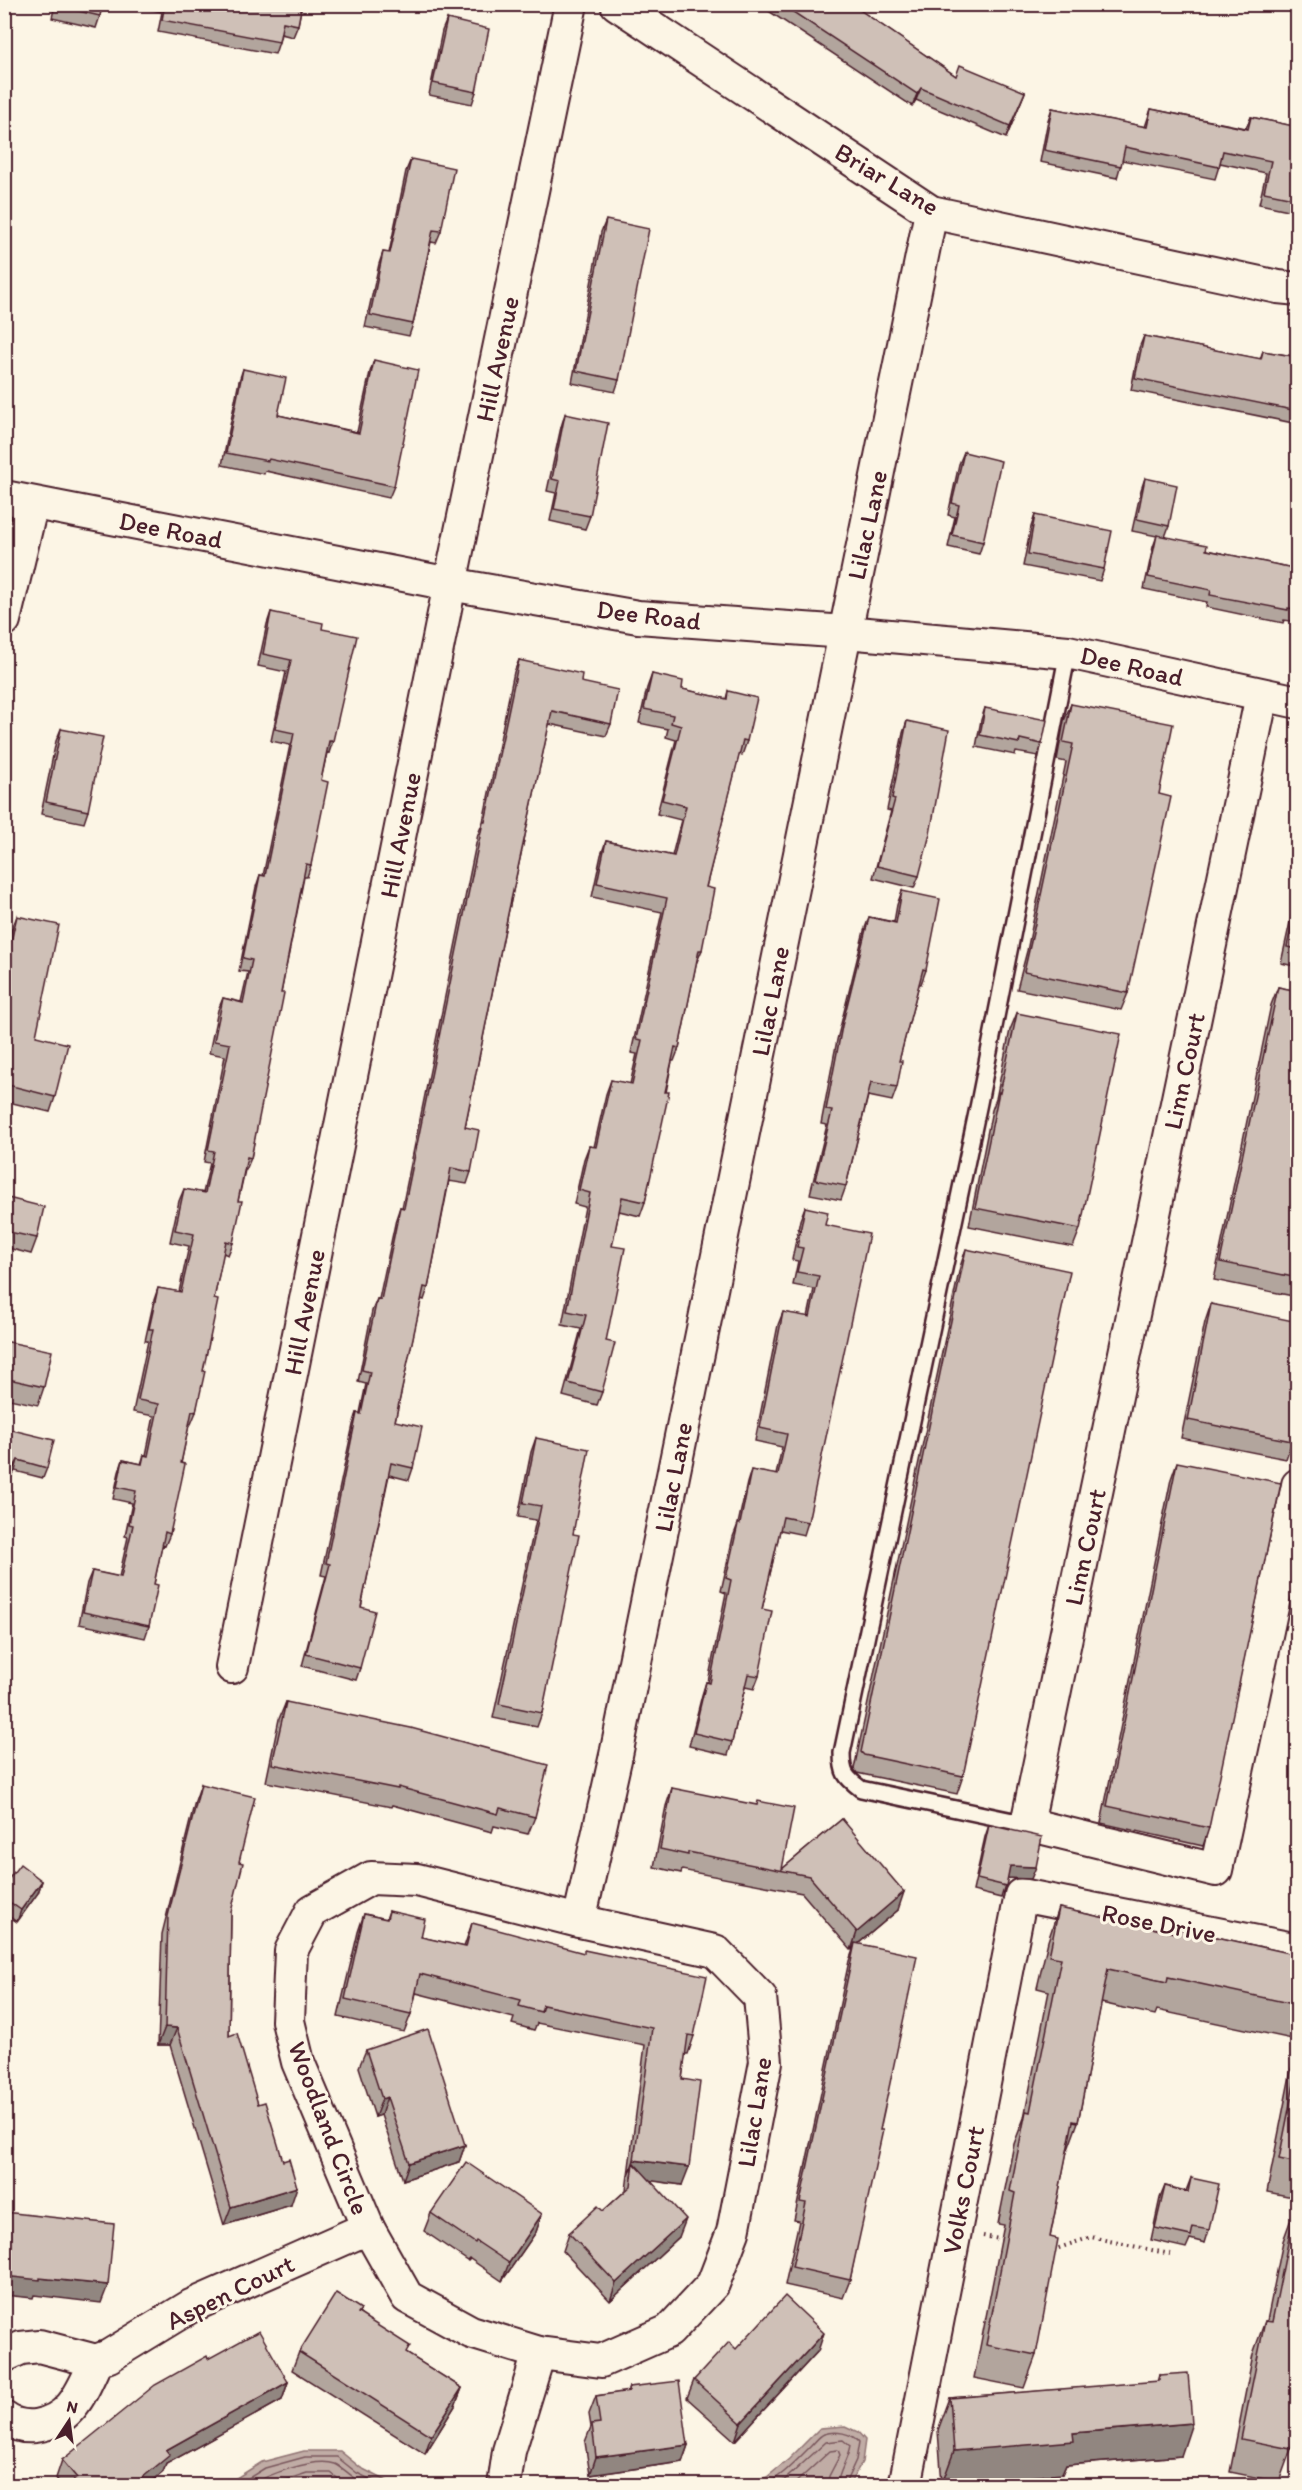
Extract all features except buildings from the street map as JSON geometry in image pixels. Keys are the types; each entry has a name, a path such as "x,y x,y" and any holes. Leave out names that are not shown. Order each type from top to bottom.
{"street":[{"name":"Hill Avenue","path":"232,1667 450,584 571,4"},
{"name":"Briar Lane","path":"617,4 932,212 1266,285 1298,289"},
{"name":"Lilac Lane","path":"539,2353 602,2361 669,2331 713,2284 733,2232 766,2062 760,1997 715,1951 579,1921 616,1755 932,212"},
{"name":"Dee Road","path":"18,500 450,584 638,617 846,632 1068,652 1298,702"},
{"path":"4,620 18,500"},
{"name":"Linn Court","path":"1027,1824 1262,695"},
{"path":"1027,1824 1216,1870 1298,1485"},
{"name":"Woodland Circle","path":"539,2353 471,2332 407,2297 368,2228 297,2062 288,2021 291,1951 312,1911 371,1878 417,1880 579,1921"},
{"name":"Rose Drive","path":"1021,1895 1298,1950"},
{"name":"Volks Court","path":"905,2486 1021,1895"},
{"name":"Aspen Court","path":"96,2361 109,2356 191,2306 368,2228"},
{"path":"4,2356 21,2348 39,2346 96,2361 81,2392 68,2411 56,2422 33,2426 12,2424 4,2418"},
{"path":"504,2486 509,2451 539,2353"}],"lane":[{"path":"1027,1824 861,1789 847,1779 842,1766 842,1753 979,1103 1068,652"}],"path":[{"path":"982,2236 1017,2243"},
{"path":"1051,2250 1091,2237 1170,2254"}],"water":[{"path":"845,2426 858,2432 865,2440 862,2462 849,2485 743,2485 767,2477 820,2428"},
{"path":"304,2451 340,2451 361,2468 395,2485 225,2485 262,2462"}]}
